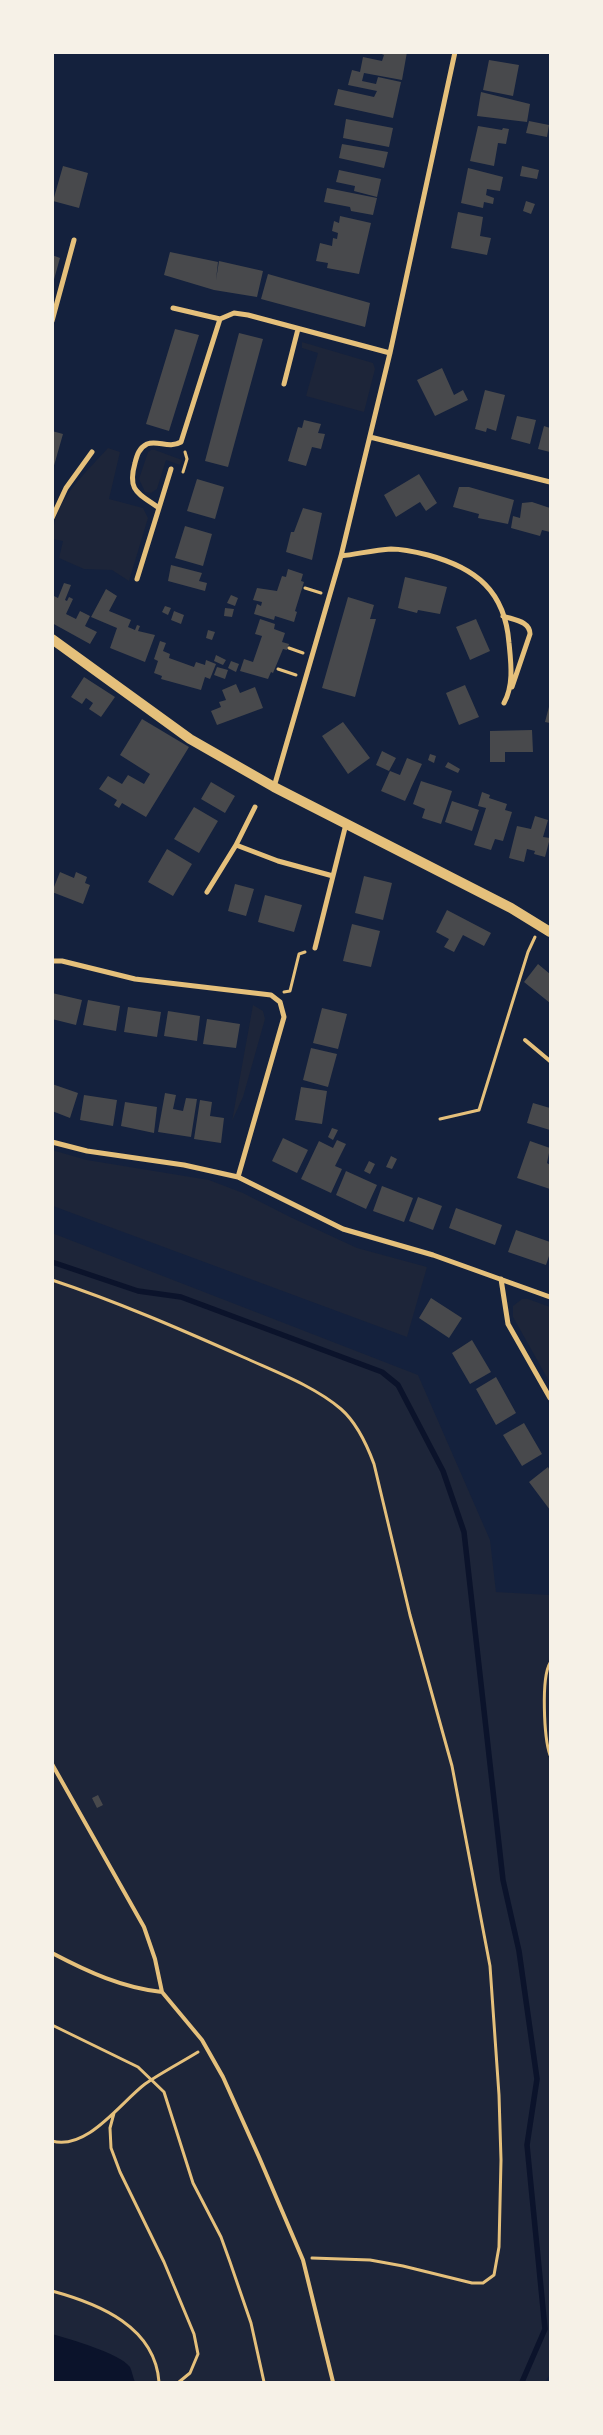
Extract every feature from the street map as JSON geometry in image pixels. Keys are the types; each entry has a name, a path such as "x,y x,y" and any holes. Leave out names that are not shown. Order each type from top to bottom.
{"main road":[{"path":"52,639 190,739 274,787 457,879 550,932"}],"street":[{"path":"274,787 341,556 390,353 455,52"},
{"path":"52,321 74,240"},
{"path":"172,308 220,319 234,313 390,353"},
{"path":"159,508 142,496 132,485 130,478 137,453 142,447 152,443 165,446 181,442 220,319"},
{"path":"284,384 298,328"},
{"path":"370,437 550,482"},
{"path":"52,518 66,488 92,452"},
{"path":"137,579 171,469"},
{"path":"341,556 392,549 407,550 453,562 474,573 484,582 503,616 509,644 510,692"},
{"path":"503,616 526,624 530,628 530,634 510,692 504,703"},
{"path":"207,892 236,845 255,807"},
{"path":"315,948 346,824"},
{"path":"236,845 278,861 333,876"},
{"path":"52,961 62,961 135,979 271,995 280,1002 284,1017 238,1177"},
{"path":"52,1142 87,1151 184,1165 238,1177 342,1229 434,1255 550,1297"},
{"path":"501,1279 508,1324 550,1398"}],"lane":[{"path":"525,1040 550,1061"},
{"path":"52,1764 144,1927 151,1943 162,1992 206,2047 223,2077 260,2158 303,2260 333,2382"},
{"path":"52,1953 116,1983 140,1990 162,1992"}],"path":[{"path":"171,469 182,473 188,458 181,442"},
{"path":"305,588 321,593"},
{"path":"289,648 304,654"},
{"path":"278,669 297,675"},
{"path":"440,1119 479,1110 528,952 541,926"},
{"path":"290,991 299,954"},
{"path":"52,1280 106,1298 160,1320 270,1369 326,1398 353,1423 374,1464 410,1615 452,1766 490,1966 499,2096 501,2160 496,2268 489,2280 472,2283 370,2260 318,2257 303,2260"},
{"path":"550,1663 545,1677 545,1696 550,1755"},
{"path":"52,2025 120,2056 153,2079 164,2092 193,2183 221,2237 251,2323 264,2382"},
{"path":"52,2140 62,2142 86,2134 114,2113 130,2097 153,2079 206,2047"},
{"path":"114,2113 110,2128 111,2148 194,2334 198,2354 190,2373 179,2382"},
{"path":"52,2291 86,2302 131,2327 142,2336 158,2371 159,2382"}],"shaded area":[{"path":"302,342 373,363 375,369 364,412 306,396 318,353 302,348"},
{"path":"108,448 120,452 109,499 143,508 148,518 129,581 112,570 84,569 59,558 63,541 53,539 54,525 58,513 71,489"},
{"path":"151,450 182,460 180,465 166,460 157,489 151,493 145,492 139,479 148,452"},
{"path":"253,1005 263,1011 265,1019 243,1097 232,1121"},
{"path":"52,1150 87,1160 209,1180 243,1193 357,1248 427,1267 407,1337 53,1206"},
{"path":"52,1233 418,1375 490,1540 496,1592 550,1595 550,2374 545,2382 53,2382"},
{"path":"522,1299 528,1299 550,1307 550,1383 513,1317 513,1306"},
{"path":"52,2334 94,2347 116,2357 130,2367 135,2382 53,2382"}],"building":[{"path":"377,52 407,52 402,80 364,73 362,81 376,84 378,77 401,82 393,118 334,105 338,89 374,97 377,91 348,85 352,70 360,72 363,57 382,61 384,55"},
{"path":"489,60 519,65 513,96 483,90"},
{"path":"481,92 530,104 527,122 477,116"},
{"path":"346,119 393,128 389,147 343,138"},
{"path":"529,121 549,125 547,137 526,133"},
{"path":"478,126 502,130 503,128 509,129 506,144 498,143 494,166 470,161"},
{"path":"342,144 388,152 384,168 339,158"},
{"path":"63,166 88,173 79,208 53,201"},
{"path":"522,166 539,170 537,179 520,176"},
{"path":"468,168 503,177 500,191 487,189 486,195 494,198 493,204 484,202 483,208 461,203"},
{"path":"339,170 381,179 377,197 354,191 355,186 336,182"},
{"path":"327,188 377,198 373,215 351,211 350,207 324,202"},
{"path":"526,201 535,204 531,214 523,211"},
{"path":"458,212 483,217 480,236 491,238 487,255 451,248"},
{"path":"340,216 371,223 359,274 327,268 328,263 316,261 320,243 332,246 333,238 337,239 338,233 332,231 334,221 339,223"},
{"path":"170,252 218,262 216,280 219,261 263,271 257,297 214,290 164,275"},
{"path":"52,255 60,258 53,283 52,283"},
{"path":"268,274 370,303 365,327 261,299"},
{"path":"175,329 199,335 169,431 146,424"},
{"path":"239,333 263,339 228,467 205,461"},
{"path":"442,368 454,395 463,390 468,400 435,416 417,380"},
{"path":"485,390 505,395 496,431 487,428 486,432 475,429"},
{"path":"517,416 536,420 530,444 511,439"},
{"path":"304,420 321,424 318,433 325,434 321,449 312,447 306,466 288,461 298,427 302,428"},
{"path":"544,426 550,428 550,452 538,449"},
{"path":"52,431 63,434 53,469 52,468"},
{"path":"419,474 437,503 426,511 420,502 396,517 384,495"},
{"path":"197,479 224,487 215,519 187,511"},
{"path":"459,487 469,487 514,500 508,524 478,518 479,514 453,507"},
{"path":"532,502 550,508 550,532 542,530 540,536 511,528 513,516 520,518 522,503"},
{"path":"303,508 322,513 312,560 286,552 291,532 294,532"},
{"path":"185,526 212,534 203,566 175,558"},
{"path":"171,565 202,573 199,581 207,583 205,591 168,581"},
{"path":"288,569 303,574 301,581 304,582 295,611 297,612 294,622 275,616 274,620 254,614 257,604 261,606 262,602 253,600 257,588 277,591 282,576 286,577"},
{"path":"405,577 447,587 440,614 418,610 417,613 398,608"},
{"path":"64,583 71,585 65,600 67,601 69,597 73,599 66,614 76,619 80,611 90,616 85,626 97,632 90,644 52,623 52,595 58,598"},
{"path":"106,589 117,596 109,611 131,620 128,627 135,630 137,625 140,626 138,631 155,635 145,662 110,648 117,628 91,617"},
{"path":"231,595 238,598 235,606 227,603"},
{"path":"348,597 374,605 370,619 376,619 355,697 322,688"},
{"path":"165,606 171,608 168,615 162,612"},
{"path":"225,608 234,609 232,617 224,616"},
{"path":"174,611 184,615 181,624 171,620"},
{"path":"260,619 275,624 274,629 285,633 282,642 289,644 287,650 283,649 273,673 271,672 268,679 240,671 244,659 253,662 262,636 255,634"},
{"path":"476,619 490,651 470,660 456,627"},
{"path":"208,630 215,632 212,640 206,638"},
{"path":"160,641 166,643 163,651 170,654 169,658 194,667 196,662 205,665 206,660 216,664 210,679 205,677 201,690 161,679 162,676 154,673 158,661 154,659"},
{"path":"216,655 226,660 223,665 214,661"},
{"path":"231,661 239,664 236,672 228,668"},
{"path":"217,667 228,670 225,679 214,675"},
{"path":"84,677 115,697 101,717 89,709 93,703 86,698 82,704 71,697"},
{"path":"236,684 240,693 255,687 263,708 217,725 211,711 221,707 219,702 226,700 222,690"},
{"path":"465,685 479,717 459,725 446,693"},
{"path":"550,703 550,723 545,722"},
{"path":"142,719 189,747 146,817 122,803 119,808 114,805 117,800 99,789 108,776 122,784 128,775 144,784 150,774 120,755"},
{"path":"343,722 370,758 348,774 322,736"},
{"path":"532,730 533,752 505,752 505,762 490,762 490,731"},
{"path":"382,751 396,758 389,771 376,765"},
{"path":"430,754 436,756 434,763 428,760"},
{"path":"407,758 422,764 405,801 381,791 390,771 400,775"},
{"path":"448,762 460,769 458,773 445,767"},
{"path":"421,781 452,791 441,824 422,818 425,809 413,804"},
{"path":"211,782 235,796 225,813 201,799"},
{"path":"482,792 490,795 489,798 507,804 505,810 512,812 503,841 495,839 491,850 474,845 486,808 478,806"},
{"path":"452,801 479,810 472,831 445,822"},
{"path":"194,807 218,821 199,853 174,839"},
{"path":"535,816 548,820 543,837 550,838 545,857 534,854 535,851 527,849 524,862 509,858 517,826 531,829"},
{"path":"167,849 192,864 173,896 148,882"},
{"path":"60,872 74,878 76,872 87,877 85,883 90,885 83,904 52,892"},
{"path":"364,876 392,883 383,920 355,913"},
{"path":"235,884 254,889 246,916 228,911"},
{"path":"265,895 302,905 294,932 258,922"},
{"path":"447,910 491,933 484,946 463,935 454,952 444,947 449,939 436,932"},
{"path":"352,924 380,931 371,967 343,961"},
{"path":"538,964 550,974 550,1003 524,982"},
{"path":"52,993 82,1000 76,1025 52,1019"},
{"path":"88,1000 120,1006 116,1031 83,1025"},
{"path":"128,1007 161,1012 157,1037 124,1032"},
{"path":"322,1008 347,1014 338,1049 313,1043"},
{"path":"168,1011 200,1016 197,1041 164,1036"},
{"path":"207,1019 240,1024 236,1048 203,1044"},
{"path":"311,1048 337,1054 328,1087 303,1080"},
{"path":"52,1084 78,1093 70,1118 52,1111"},
{"path":"301,1087 327,1091 322,1124 295,1120"},
{"path":"165,1093 176,1095 173,1109 183,1111 186,1098 197,1099 191,1137 158,1132"},
{"path":"84,1095 117,1100 113,1126 80,1120"},
{"path":"200,1100 212,1102 210,1116 224,1118 221,1143 194,1139"},
{"path":"125,1102 157,1107 154,1133 121,1126"},
{"path":"533,1103 550,1108 550,1130 527,1123"},
{"path":"332,1128 338,1130 333,1140 328,1137"},
{"path":"283,1138 308,1150 297,1173 272,1161"},
{"path":"337,1140 346,1144 335,1166 342,1169 331,1193 301,1179 319,1141 333,1148"},
{"path":"530,1141 550,1148 547,1163 550,1165 550,1189 517,1178"},
{"path":"391,1156 397,1159 392,1169 386,1167"},
{"path":"369,1161 375,1164 370,1174 364,1171"},
{"path":"346,1171 377,1185 366,1209 336,1195"},
{"path":"382,1186 413,1198 404,1222 373,1211"},
{"path":"418,1197 442,1206 433,1230 409,1221"},
{"path":"456,1208 502,1225 495,1245 449,1228"},
{"path":"516,1230 550,1242 550,1253 546,1265 508,1252"},
{"path":"431,1298 462,1318 449,1338 419,1318"},
{"path":"472,1340 491,1372 470,1384 452,1353"},
{"path":"496,1377 516,1413 496,1425 476,1389"},
{"path":"524,1423 542,1454 522,1466 503,1435"},
{"path":"548,1467 550,1471 550,1510 529,1482"},
{"path":"98,1795 103,1805 97,1808 92,1798"}],"waterway":[{"path":"52,1262 138,1291 181,1297 382,1372 398,1385 443,1471 464,1532 503,1880 519,1951 537,2079 527,2145 545,2329 522,2382"}]}
